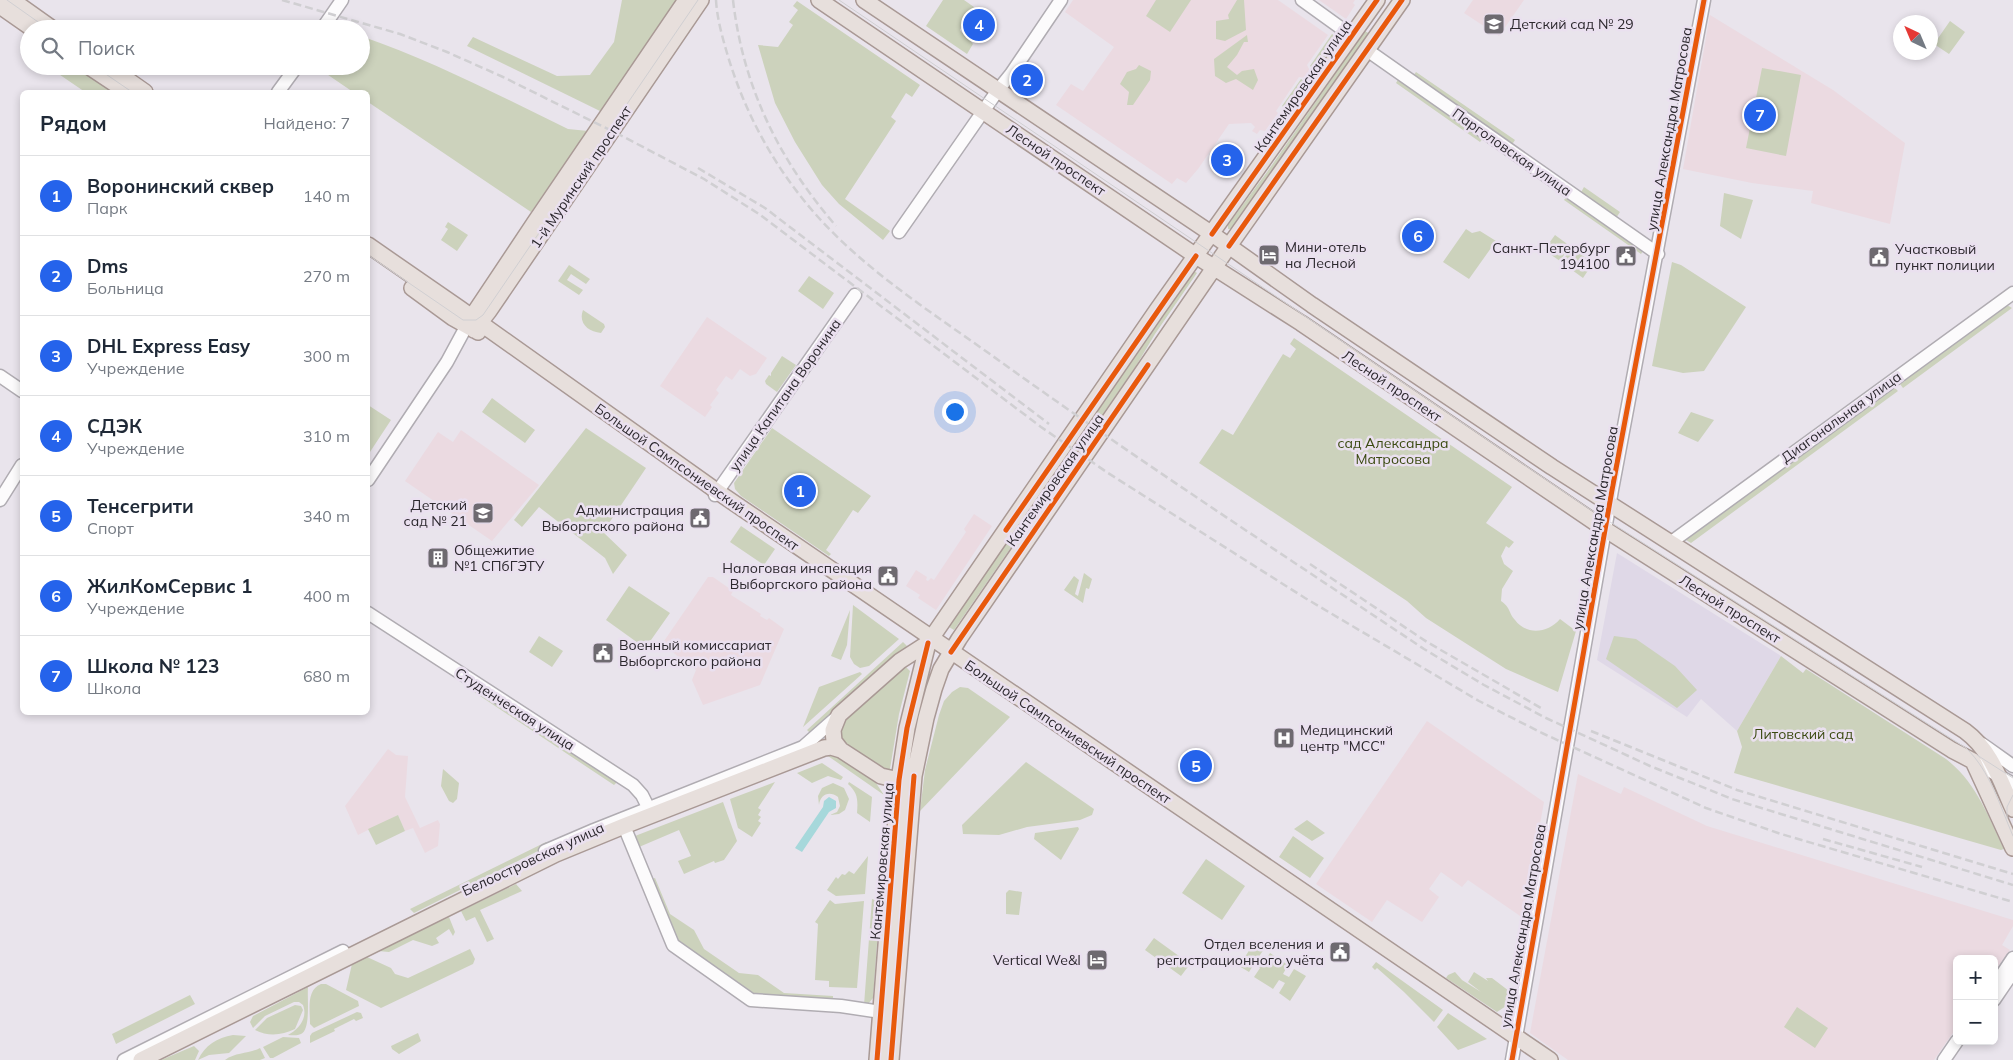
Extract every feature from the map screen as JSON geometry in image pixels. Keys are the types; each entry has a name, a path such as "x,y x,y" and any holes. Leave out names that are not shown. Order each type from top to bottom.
{"main road":[{"path":"12,0 41,20"},
{"name":"1-й Муринский проспект","path":"473,324 686,0"},
{"name":"1-й Муринский проспект","path":"473,324 701,0"},
{"name":"Лесной проспект","path":"819,0 1196,256 1301,323 1606,530 1946,746 1973,761"},
{"name":"Лесной проспект","path":"864,0 1212,234 1413,373 1610,504 1949,721 1976,740 1989,757 1998,776 2011,794"},
{"name":"Кантемировская улица","path":"877,1060 899,780 907,728 929,640 1196,256 1378,0"},
{"name":"Кантемировская улица","path":"891,1060 914,776 932,696 941,668 1229,246 1402,0"},
{"path":"0,6 20,20"},
{"path":"102,75 124,90"},
{"path":"121,75 142,90"},
{"name":"Большой Сампсониевский проспект","path":"370,247 473,324 1513,1048 1533,1060"},
{"name":"Большой Сампсониевский проспект","path":"370,258 473,324"},
{"name":"Белоостровская улица","path":"839,715 900,660 929,640"},
{"path":"839,715 833,730 833,737 841,750 881,776 899,780 914,776"},
{"name":"Белоостровская улица","path":"141,1060 522,871 624,826 651,811 824,748 831,747 841,750"},
{"path":"1973,761 2013,848"},
{"name":"Большой Сампсониевский проспект","path":"1513,1048 1550,1060"}],"street":[{"path":"328,20 342,0"},
{"path":"899,232 1061,0"},
{"path":"1302,0 1352,36"},
{"name":"улица Александра Матросова","path":"1513,1048 1610,504 1704,0"},
{"name":"Парголовская улица","path":"1367,50 1658,254"},
{"path":"279,90 290,75"},
{"name":"Диагональная улица","path":"1670,543 2013,293"},
{"name":"улица Капитана Воронина","path":"717,494 855,295"},
{"name":"1-й Муринский проспект","path":"370,477 473,324"},
{"path":"0,376 20,390"},
{"path":"0,500 20,468"},
{"name":"Студенческая улица","path":"370,615 632,786 642,795 651,811"},
{"name":"Белоостровская улица","path":"124,1060 553,847 651,811 803,748 839,715"},
{"name":"Лесной проспект","path":"1976,740 2013,766"},
{"name":"Лесной проспект","path":"1973,761 1998,776"},
{"path":"2003,826 2002,810 2011,794"},
{"path":"624,826 673,945 750,1000 841,1006 881,1012"},
{"path":"1998,980 2013,958"},
{"path":"1998,994 2013,972"},
{"path":"1944,1060 1954,1045"},
{"path":"1953,1060 1963,1045"}],"shaded area":[{"path":"1073,0 1278,0 1328,35 1307,65 1310,71 1306,78 1299,77 1265,131 1260,130 1257,134 1252,131 1255,127 1251,123 1229,124 1186,183 1177,178 1172,184 1056,105 1071,84 1083,91 1114,47 1065,12"},
{"path":"1319,0 1355,0 1353,3 1355,5 1346,19"},
{"name":"Детский сад № 29","path":"1473,0 1524,0 1499,36 1464,13"},
{"path":"1710,15 1833,90 1905,143 1890,224 1811,203 1813,191 1752,183 1683,169"},
{"path":"707,317 767,358 756,374 750,376 740,369 732,380 726,376 716,390 719,393 710,405 712,407 705,417 660,386"},
{"name":"Детский сад № 21","path":"461,430 539,485 492,541 405,481 438,432 453,442"},
{"path":"974,514 992,526 936,610 918,598 920,595 906,586 916,570 927,577 926,580 928,581 931,578 934,580 966,532 964,529"},
{"path":"1617,553 1781,656 1737,731 1701,699 1687,717 1597,660"},
{"path":"708,577 713,577 733,591 731,595 761,614 760,616 767,620 769,618 784,629 760,685 703,705 692,680 696,670 662,644"},
{"path":"1427,721 1544,802 1523,918 1468,880 1462,887 1441,872 1429,889 1439,897 1422,922 1387,900 1372,922 1316,884"},
{"path":"388,749 396,755 408,756 405,797 420,828 438,820 440,824 438,846 425,853 413,828 405,831 398,815 358,835 345,806"},
{"path":"1578,774 1621,794 1624,787 1707,826 2013,920 2013,926 2002,945 2010,950 1998,966 1998,955 1953,955 1953,1033 1934,1060 1568,1060 1530,1033"}],"green space":[{"path":"622,0 677,0 602,112 467,46 473,37 557,76 590,75 614,42"},
{"path":"943,0 964,0 974,7 960,30 964,35 969,36 968,38 973,44 967,54 926,26"},
{"path":"1156,0 1191,0 1170,32 1146,16"},
{"path":"1237,0 1244,0 1246,30 1225,41 1216,39 1216,21 1229,19 1228,15"},
{"path":"797,1 920,85 912,97 906,93 891,117 896,121 845,199 890,231 883,240 839,204 822,185 795,142 775,103 758,45 778,47 793,25 789,22 798,10 793,6"},
{"path":"1950,21 1965,32 1949,54 1938,47 1938,38"},
{"path":"1365,31 1370,34 1233,229 1228,229 1228,225"},
{"path":"1332,34 1338,38 1316,70 1310,66"},
{"path":"1247,35 1248,42 1244,42 1237,55 1227,67 1237,75 1242,71 1254,69 1258,80 1253,90 1236,79 1226,83 1215,76 1214,59"},
{"path":"370,39 440,68 568,129 588,131 531,212 370,103 370,90 350,90 328,75 370,75"},
{"path":"1139,65 1151,71 1150,80 1133,105 1127,105 1129,92 1120,84 1127,72 1136,69"},
{"path":"1762,68 1801,75 1786,156 1746,148"},
{"path":"1416,72 1515,140 1511,146 1413,76"},
{"path":"60,75 88,75 110,90 82,90"},
{"path":"1399,78 1484,137 1480,142 1396,83"},
{"path":"1301,79 1308,84 1289,111 1282,106"},
{"path":"1584,187 1620,212 1616,218 1580,194"},
{"path":"1724,193 1753,200 1741,239 1720,226"},
{"path":"1567,196 1644,250 1641,254 1564,200"},
{"path":"448,222 468,235 457,251 441,240 448,229 445,227"},
{"path":"1466,229 1472,233 1480,231 1496,241 1469,279 1443,262"},
{"path":"1555,235 1570,246 1560,261 1544,250"},
{"path":"1572,248 1593,263 1583,278 1561,262"},
{"path":"1672,262 1681,265 1746,307 1704,371 1683,373 1652,366"},
{"path":"569,265 590,279 586,284 571,274 567,280 583,290 579,295 558,281"},
{"path":"1194,271 1197,273 1155,334 1136,366 954,630 949,627"},
{"path":"809,276 834,293 823,309 798,291"},
{"path":"2007,305 2012,308 1903,388 1900,384 1905,381 1903,379"},
{"path":"583,310 604,324 605,327 601,333 592,331 585,326 582,319"},
{"name":"cад Александра Матросова","path":"1294,338 1512,487 1486,523 1514,542 1509,548 1506,546 1501,556 1504,564 1513,571 1502,589 1501,601 1515,620 1525,629 1544,630 1560,619 1576,631 1558,692 1506,669 1426,618 1407,601 1199,463 1222,429 1233,435 1283,354 1290,358 1296,349 1290,344"},
{"path":"782,356 796,365 777,392 766,384 765,381 769,375 771,376"},
{"path":"1893,386 1898,391 1691,543 1686,540 1687,537"},
{"path":"492,398 535,430 525,443 482,412"},
{"path":"370,406 391,420 370,452"},
{"path":"1691,412 1714,420 1698,442 1678,433"},
{"path":"586,428 646,468 603,532 627,555 613,574 605,558 539,507 522,527 514,520"},
{"path":"772,428 871,496 858,513 853,510 826,550 831,554 829,556 741,496 735,489 734,483"},
{"path":"741,526 775,549 764,565 730,542"},
{"path":"1084,573 1092,579 1089,589 1086,588 1083,603 1064,590 1074,576 1079,580 1075,594 1078,596"},
{"path":"629,586 670,613 651,640 638,643 606,620"},
{"path":"853,605 899,639 869,666 860,668 854,664 850,657"},
{"path":"850,610 847,645 841,660 831,656"},
{"path":"539,636 563,651 552,667 529,652"},
{"path":"1614,636 1636,639 1675,666 1697,690 1677,708 1606,659"},
{"path":"903,642 907,646 811,734 807,730"},
{"name":"Литовский сад","path":"1781,656 1803,673 1806,669 1946,759 1973,789 1987,812 2004,849 2001,850 1734,773 1742,747 1737,731"},
{"path":"905,666 910,671 899,714 890,769 886,771 842,742 837,730 845,720"},
{"path":"860,672 862,674 803,727 819,687"},
{"path":"470,686 617,782 614,785 468,688"},
{"path":"960,687 968,688 1010,717 920,811 925,770 939,715 944,701 952,692"},
{"path":"829,754 836,755 876,783 884,795 828,756"},
{"path":"1026,762 1094,809 1092,815 1080,820 1027,827 999,835 963,834 962,825"},
{"path":"822,763 843,777 841,780 828,776 812,783 797,773"},
{"path":"443,769 459,783 457,799 453,803 449,801 441,786"},
{"path":"775,782 758,808 761,810 758,815 761,817 758,821 761,823 752,837 738,828 730,799"},
{"path":"849,782 872,797 870,822 857,813 857,797 854,790 848,784"},
{"path":"833,783 844,788 849,799 845,810 839,814 830,815 837,812 840,806 838,797 831,794 823,796 819,805 818,796 822,788"},
{"path":"723,802 737,841 724,860 715,863 714,861 684,874 678,861 691,856 679,830 639,847 635,836"},
{"path":"398,815 405,831 376,845 368,829"},
{"path":"1307,820 1325,833 1312,841 1294,829"},
{"path":"1078,827 1079,829 1061,860 1034,839 1035,833"},
{"path":"1293,836 1324,858 1310,878 1279,857"},
{"path":"546,842 548,846 414,913 410,909"},
{"path":"868,856 865,894 836,896 827,890 836,877 838,879 842,874 845,875 849,871 854,874"},
{"path":"1206,859 1245,886 1222,920 1182,893"},
{"path":"655,878 670,914 694,930 704,949 739,973 758,975 784,993 833,996 833,1000 750,993 679,942 652,879"},
{"path":"516,884 522,891 480,910 494,939 487,942 475,917 466,921 461,911"},
{"path":"1009,890 1022,892 1019,915 1006,914 1006,893"},
{"path":"872,899 880,902 873,998 868,1004 864,1005"},
{"path":"830,900 835,904 864,901 857,988 829,987 829,981 815,980 818,924 815,922"},
{"path":"449,917 455,932 453,936 449,929 436,938 439,943 432,946 413,940 389,952 378,951"},
{"path":"1154,938 1190,964 1181,976 1145,950"},
{"path":"1254,943 1264,949 1258,958 1264,962 1270,953 1288,965 1283,974 1289,977 1294,969 1306,976 1290,1001 1279,993 1285,983 1279,980 1273,989 1254,977 1260,968 1254,964 1249,972 1239,966"},
{"path":"470,949 475,959 473,964 381,1008 346,990 352,964 367,957 391,968 395,974 408,978"},
{"path":"1376,962 1443,1010 1434,1022 1377,968 1375,970 1372,967"},
{"path":"1455,972 1462,980 1481,992 1468,982 1474,972 1488,981 1486,978 1492,978 1509,991 1506,1006 1497,1012 1446,978"},
{"path":"321,984 326,984 358,1001 359,1006 314,1028 310,1024 310,1001 313,991"},
{"path":"308,987 307,1020 304,1031 301,1034 288,1035 302,1023 304,1010 303,1005 299,1002 294,1002 265,1016 253,1028 250,1022 253,1016"},
{"path":"190,995 195,1004 116,1044 112,1034"},
{"path":"295,1005 301,1006 303,1010 295,1029 275,1034 265,1034 255,1030 267,1018"},
{"path":"1797,1007 1828,1028 1815,1048 1784,1027"},
{"path":"357,1012 361,1013 363,1018 356,1021 354,1019 310,1043 312,1033"},
{"path":"1448,1013 1487,1039 1458,1050 1437,1027"},
{"path":"418,1033 421,1041 399,1054 392,1049 391,1046"},
{"path":"233,1035 246,1036 229,1053 209,1055 198,1060 204,1050 212,1043"},
{"path":"283,1037 299,1038 301,1043 270,1058 263,1047"},
{"path":"194,1046 199,1051 195,1060 161,1060"},
{"path":"260,1048 265,1058 260,1060 225,1060 234,1056"}],"water":[{"path":"829,797 836,801 836,808 829,812 802,852 795,848 823,807 824,801"}],"tram line":[{"path":"7,0 35,20"},
{"path":"370,256 463,320 476,320 483,315 698,0"},
{"path":"839,0 1588,508 1966,748 1982,767 1988,778 2013,836"},
{"path":"107,75 129,90"},
{"path":"1977,755 2013,778"},
{"path":"2007,818 2007,807 2013,795"}],"railway":[{"path":"282,0 351,20"},
{"path":"716,0 727,53 751,116 784,173 811,209 831,231 853,252 901,291 1158,471 1424,649 1484,685 1546,718 1650,766 1732,799 2013,885"},
{"path":"733,0 745,63 767,121 797,175 836,226"},
{"path":"370,25 400,34 447,52 503,77 704,179 759,214 1041,427 1108,473 1305,598 1479,701 1542,733 1706,808 1781,834 2013,902"},
{"path":"698,168 765,208 1049,424"},
{"path":"1310,564 1427,642 1541,708"},
{"path":"1591,731 1737,790 2013,874"},
{"path":"1823,839 1922,867"}],"cycle path":[{"path":"1212,234 1377,0"},
{"path":"1229,246 1402,0"},
{"path":"1512,1060 1612,490 1704,0"},
{"path":"1006,530 1196,256"},
{"path":"951,652 1148,365"},
{"path":"877,1060 899,780 907,728 928,643"},
{"path":"891,1060 914,776"}],"place":[{"name":"Детский сад № 29","path":"1494,24"},
{"name":"СДЭК","path":"979,25"},
{"name":"Dms","path":"1027,80"},
{"name":"Школа № 123","path":"1760,115"},
{"name":"DHL Express Easy","path":"1227,160"},
{"name":"ЖилКомСервис 1","path":"1418,236"},
{"name":"Мини-отель на Лесной","path":"1269,255"},
{"name":"Санкт-Петербург 194100","path":"1626,256"},
{"name":"Участковый пункт полиции","path":"1879,257"},
{"name":"Воронинский сквер","path":"800,491"},
{"name":"Детский сад № 21","path":"483,513"},
{"name":"Администрация Выборгского района","path":"700,518"},
{"name":"Общежитие №1 СПбГЭТУ","path":"438,558"},
{"name":"Налоговая инспекция Выборгского района","path":"888,576"},
{"name":"Военный комиссариат Выборгского района","path":"603,653"},
{"name":"Медицинский центр \"МСС\"","path":"1284,738"},
{"name":"Тенсегрити","path":"1196,766"},
{"name":"Отдел вселения и регистрационного учёта","path":"1340,952"},
{"name":"Vertical We&I","path":"1097,960"}]}
